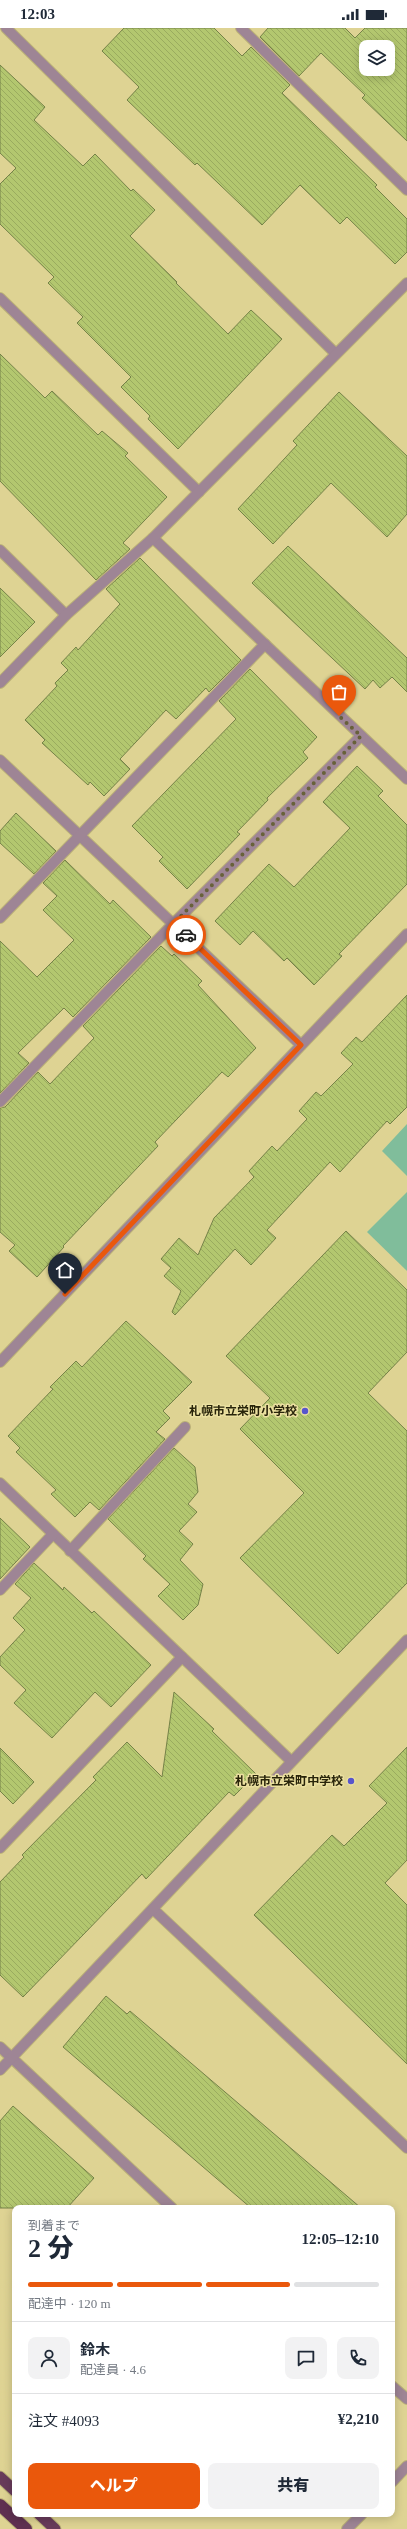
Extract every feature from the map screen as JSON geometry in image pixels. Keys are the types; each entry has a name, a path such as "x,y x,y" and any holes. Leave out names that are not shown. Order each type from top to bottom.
{"highway":[{"path":"0,2477 12,2488"},
{"path":"0,2505 12,2516"},
{"path":"13,2517 26,2529"},
{"path":"42,2517 55,2529"}],"street":[{"path":"6,28 336,353"},
{"path":"241,28 407,190"},
{"path":"0,683 66,615 154,538 407,283"},
{"path":"0,298 199,492"},
{"path":"154,538 407,779"},
{"path":"0,550 66,615"},
{"path":"0,918 265,644"},
{"path":"0,1102 173,924 361,736"},
{"path":"0,760 301,1045"},
{"path":"0,1362 407,934"},
{"path":"70,1551 185,1427"},
{"path":"0,1484 291,1761"},
{"path":"0,1590 53,1534"},
{"path":"0,2070 407,1640"},
{"path":"0,1848 182,1657"},
{"path":"153,1909 407,2148"},
{"path":"0,2047 169,2205"},
{"path":"395,2389 407,2399"},
{"path":"395,2479 407,2466"},
{"path":"348,2529 359,2517"}],"green space":[{"path":"407,1124 407,1176 382,1151"},
{"path":"407,1192 407,1271 367,1232"}],"building":[{"path":"124,28 214,28 242,56 251,47 290,85 282,93 377,185 375,187 407,219 407,252 395,264 347,217 340,224 300,185 262,225 197,163 195,165 127,100 139,87 102,51"},
{"path":"268,28 345,28 355,38 365,28 407,28 407,141 362,98 365,95 321,53 299,76 260,37"},
{"path":"0,65 45,107 34,120 83,166 95,154 131,191 133,189 155,210 130,236 228,334 251,310 282,339 178,449 148,419 150,416 121,387 131,377 77,323 83,317 48,283 54,277 0,224 0,184 16,168 0,153"},
{"path":"0,354 45,398 52,391 98,435 102,431 128,453 125,456 167,497 123,543 130,549 96,580 0,481"},
{"path":"339,392 407,456 407,514 387,537 331,483 273,544 238,509 297,445 293,441"},
{"path":"288,546 407,658 407,692 392,677 380,688 373,680 365,689 252,583"},
{"path":"140,558 241,660 209,692 206,688 176,719 166,710 120,759 130,769 104,796 90,782 88,785 42,743 45,740 25,720 57,686 55,683 68,670 61,663 76,647 78,650 120,604 106,589"},
{"path":"0,588 35,622 0,657"},
{"path":"250,669 317,737 303,752 308,758 267,798 268,800 237,832 240,834 187,889 159,861 163,857 132,826 236,719 219,701"},
{"path":"357,766 383,791 378,796 407,825 407,884 339,954 342,956 314,985 287,958 284,961 253,931 240,945 215,921 269,864 294,887 350,828 323,802"},
{"path":"16,813 56,851 34,874 0,843 0,831"},
{"path":"65,860 110,904 113,900 151,937 73,1017 64,1008 18,1053 29,1063 0,1093 0,941 37,977 74,940 43,910 57,896 43,883"},
{"path":"161,946 172,956 174,954 202,981 198,985 256,1048 228,1077 222,1072 155,1142 158,1146 63,1246 64,1247 37,1277 9,1251 15,1245 0,1232 0,1108 5,1107 38,1072 50,1084 94,1038 83,1026"},
{"path":"407,995 407,1107 390,1124 387,1121 340,1172 330,1162 267,1230 276,1238 251,1265 235,1249 175,1315 172,1312 181,1291 164,1276 171,1268 161,1259 179,1238 198,1255 214,1218 254,1177 249,1171 272,1146 277,1151 307,1119 299,1111 316,1092 321,1096 353,1064 341,1053 356,1037 362,1042"},
{"path":"346,1231 407,1290 407,1352 368,1393 407,1431 407,1583 338,1654 240,1558 304,1493 240,1429 270,1398 226,1356"},
{"path":"126,1321 192,1382 163,1411 170,1418 156,1432 165,1439 99,1510 90,1502 75,1517 51,1494 56,1490 16,1452 20,1448 8,1436 53,1389 50,1387 76,1361 82,1367"},
{"path":"174,1448 195,1467 198,1492 188,1504 197,1512 179,1531 193,1544 180,1560 203,1584 198,1605 183,1620 158,1596 170,1584 143,1559 146,1556 108,1519"},
{"path":"0,1518 30,1547 0,1579"},
{"path":"34,1563 63,1590 64,1587 92,1613 94,1611 151,1665 111,1707 95,1692 52,1738 14,1703 26,1690 0,1665 0,1657 25,1630 13,1618 31,1598 15,1584"},
{"path":"174,1692 214,1729 212,1731 256,1774 234,1796 229,1792 146,1879 142,1874 23,1997 0,1975 0,1882 24,1857 22,1855 96,1780 93,1777 127,1742 162,1777"},
{"path":"407,1747 407,1860 385,1883 407,1905 407,2064 254,1915 332,1835 344,1846 387,1803 369,1786"},
{"path":"0,1748 34,1782 13,1804 0,1791"},
{"path":"106,1996 127,2014 130,2011 357,2205 247,2205 63,2047"},
{"path":"13,2106 94,2178 70,2205 12,2205 12,2208 0,2208 0,2121"}],"way so far":[{"path":"186,935 173,924 361,736 339,716"}],"place":[{"name":"札幌市立栄町小学校","path":"305,1411"},
{"name":"札幌市立栄町中学校","path":"351,1781"}],"route":[{"path":"65,1294 301,1045 186,935"}]}
